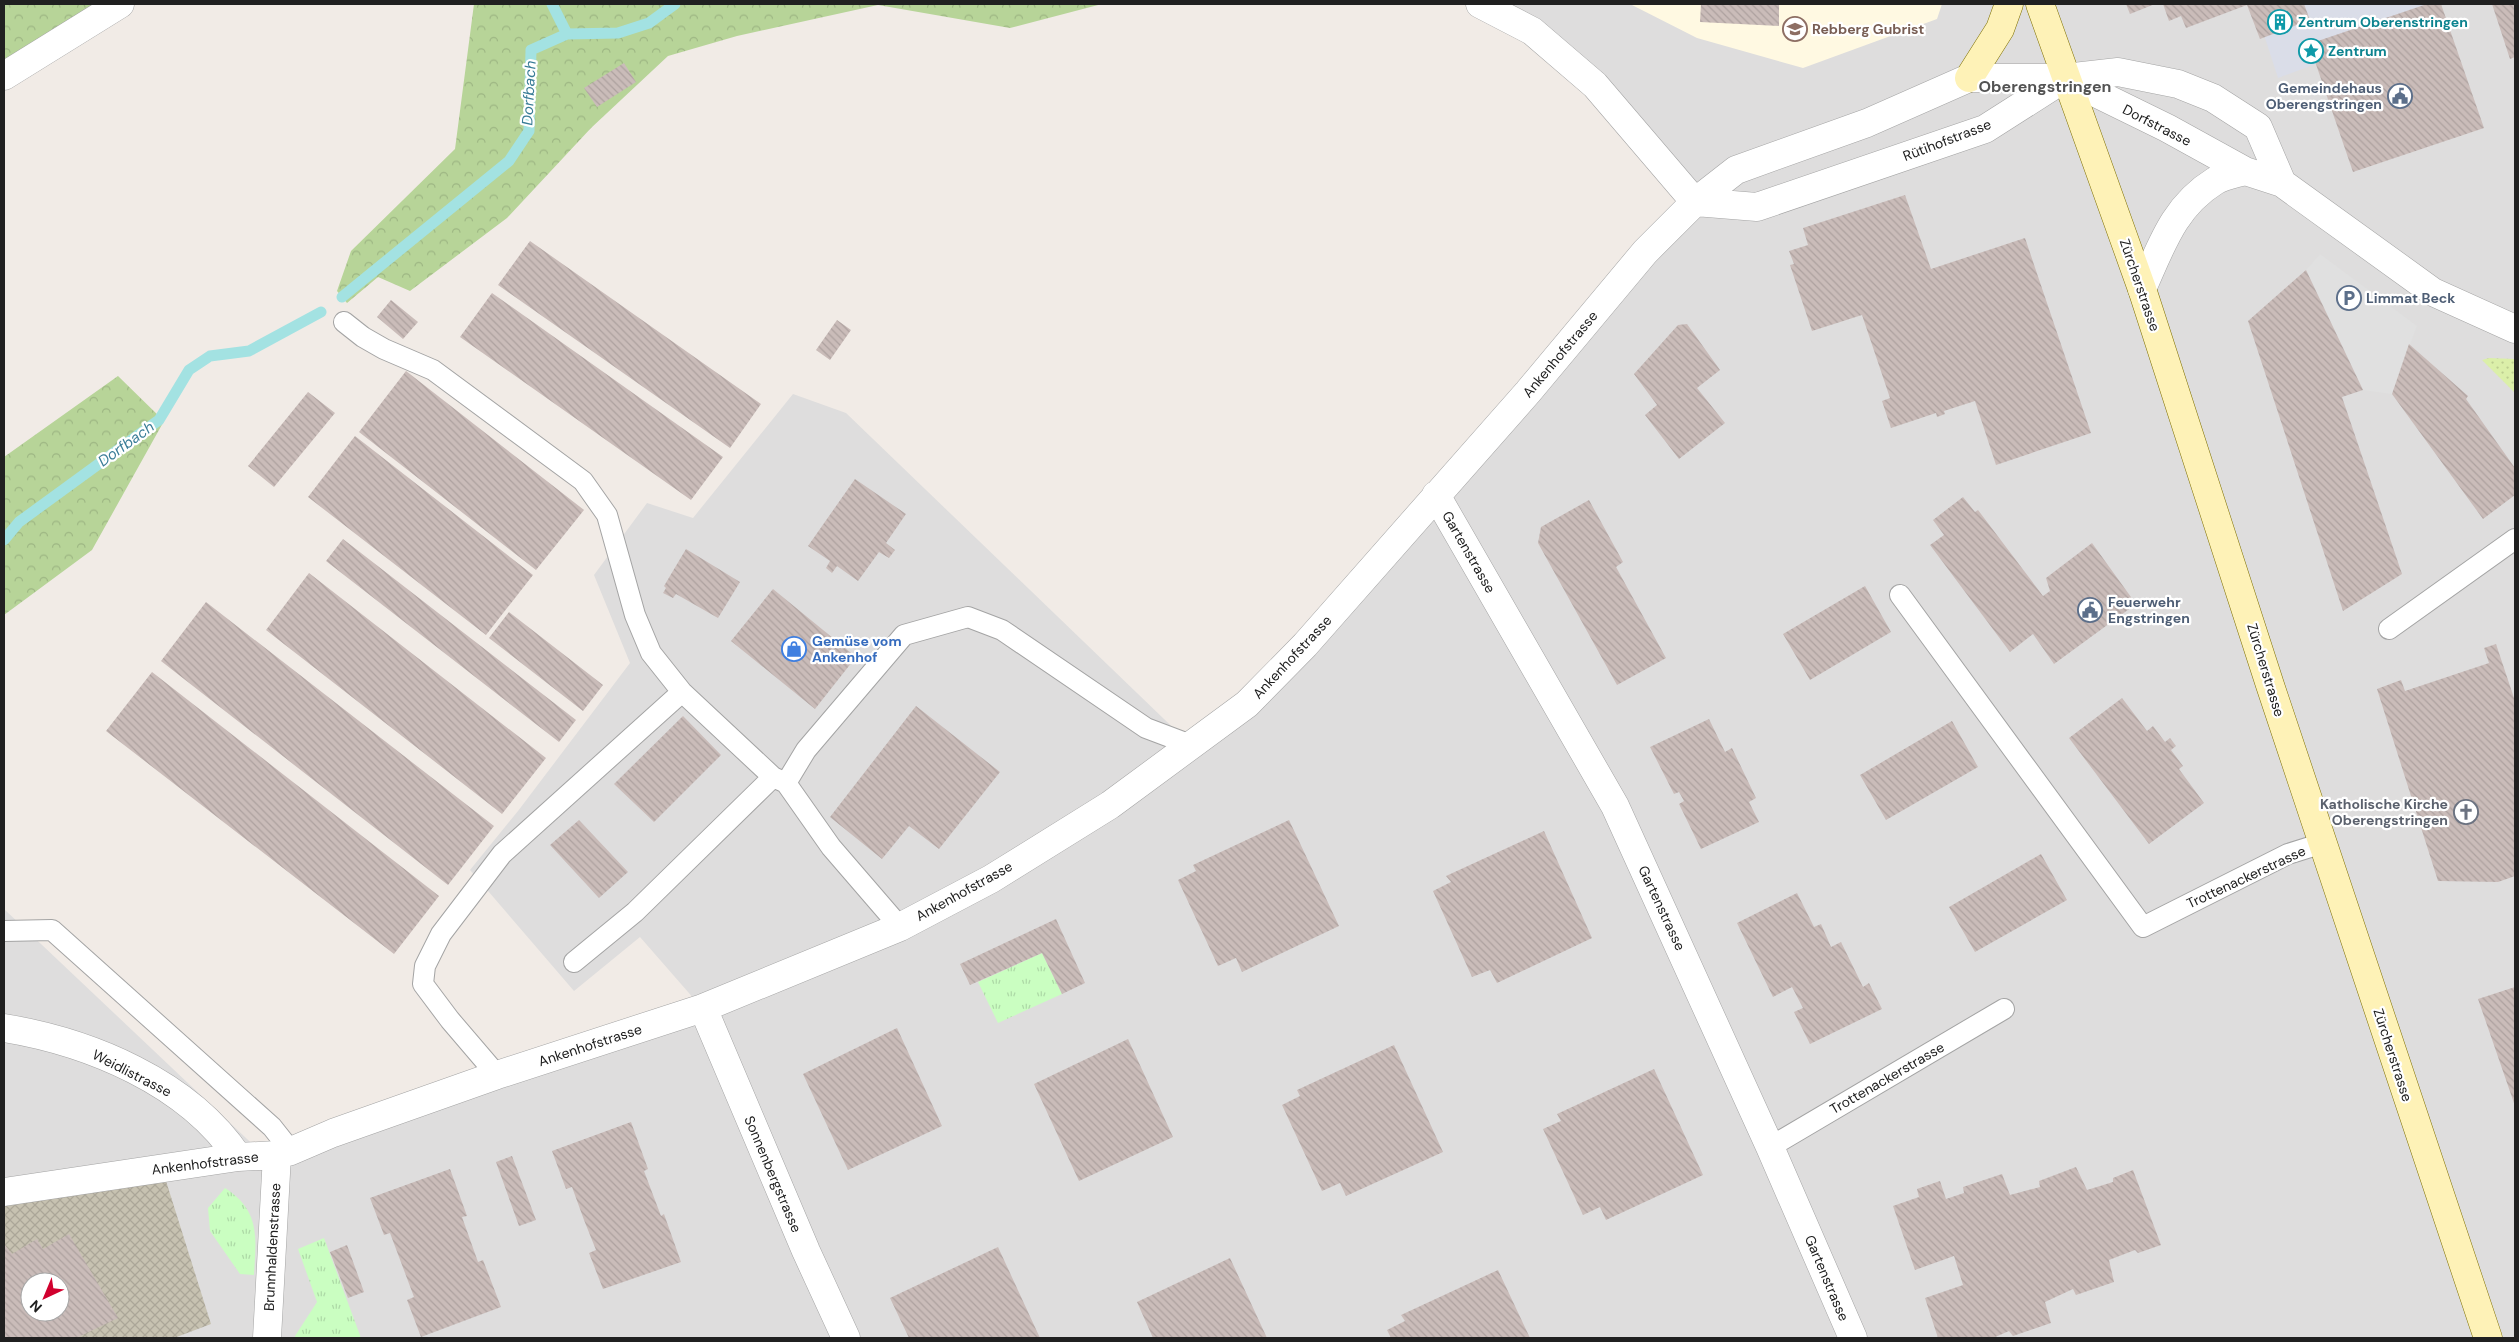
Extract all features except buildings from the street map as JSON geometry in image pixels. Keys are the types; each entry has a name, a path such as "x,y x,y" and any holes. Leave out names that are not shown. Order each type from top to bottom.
{"main road":[{"path":"1969,78 2000,29 2009,4"},
{"name":"Zürcherstrasse","path":"2040,4 2142,289 2323,843 2488,1338"}],"street":[{"path":"4,76 120,4"},
{"path":"1480,4 1532,32 1595,85 1695,202 1736,170 1867,123 1969,78 2066,78 2118,72 2178,84 2213,98 2258,127 2282,183"},
{"name":"Rütihofstrasse","path":"1695,202 1757,207 1985,129 2066,78"},
{"name":"Dorfstrasse","path":"2066,78 2167,128 2245,171 2282,183 2433,292 2515,327"},
{"path":"2142,289 2173,220 2188,202 2216,180 2245,171"},
{"name":"Ankenhofstrasse","path":"4,1192 238,1157 284,1153 333,1133 497,1075 703,1008 900,927 991,879 1102,810 1247,704 1306,645 1528,392 1645,252 1695,202"},
{"name":"Gartenstrasse","path":"1436,495 1615,806 1770,1147 1853,1338"},
{"name":"Sonnenbergstrasse","path":"703,1008 806,1251 846,1338"},
{"name":"Weidlistrasse","path":"4,1028 44,1035 106,1056 169,1089 224,1136 238,1157"},
{"name":"Brunnhaldenstrasse","path":"267,1338 284,1153"}],"lane":[{"path":"344,322 363,337 384,349 433,370 583,481 607,515 635,615 651,654 682,692 779,780 831,847 900,927"},
{"path":"2389,629 2515,539"},
{"name":"Trottenackerstrasse","path":"1900,595 2143,927 2288,854 2323,843"},
{"path":"574,962 635,912 779,780 904,635 968,617 1002,630 1146,728 1191,745"},
{"path":"497,1075 450,1020 423,984 425,966 441,934 502,854 682,692"},
{"path":"4,931 52,930 272,1127 284,1153"},
{"name":"Trottenackerstrasse","path":"1770,1147 2004,1009"}],"shaded area":[{"path":"1480,4 2515,4 2515,1338 4,1338 4,909 263,1154 702,1008 640,937 574,991 470,870 518,811 630,663 594,575 647,503 693,518 793,394 846,413 1191,745 1247,704 1695,202 1634,129"},
{"name":"Rebberg Gubrist","path":"1630,4 1942,4 1937,19 1803,68 1697,38"},
{"name":"Zentrum","path":"2254,4 2435,4 2391,18 2395,35 2278,78"},
{"name":"Limmat Beck","path":"2320,254 2417,326 2392,394 2363,390 2306,270"},
{"path":"166,1181 211,1324 174,1338 4,1338 4,1205"}],"green space":[{"path":"4,4 106,4 4,77"},
{"path":"474,4 1102,4 1010,28 878,5 737,36 668,56 591,128 507,218 410,291 378,277 347,303 337,291 351,251 455,149"},
{"path":"2489,358 2515,359 2515,393 2482,360"},
{"path":"118,376 164,421 92,550 4,615 4,457"},
{"path":"1042,953 1062,994 998,1023 978,982"},
{"path":"225,1188 237,1197 251,1216 255,1237 254,1275 240,1274 210,1231 208,1208"},
{"path":"324,1238 361,1338 295,1338 317,1302 298,1249"}],"waterway":[{"path":"552,4 567,34"},
{"name":"Dorfbach","path":"342,297 509,161 529,131 531,50 567,34 618,33 649,23 675,4"},
{"name":"Dorfbach","path":"4,540 19,522 159,420 189,370 210,356 249,351 321,312"}],"place":[{"name":"Zentrum Oberenstringen","path":"2280,22"},
{"name":"Rebberg Gubrist","path":"1795,29"},
{"name":"Zentrum","path":"2311,51"},
{"name":"Gemeindehaus Oberengstringen","path":"2400,96"},
{"name":"Limmat Beck","path":"2349,298"},
{"name":"Feuerwehr Engstringen","path":"2090,610"},
{"name":"Gemüse vom Ankenhof","path":"794,649"},
{"name":"Katholische Kirche Oberengstringen","path":"2466,812"}],"district":[{"name":"Oberengstringen","path":"2045,86"}]}
